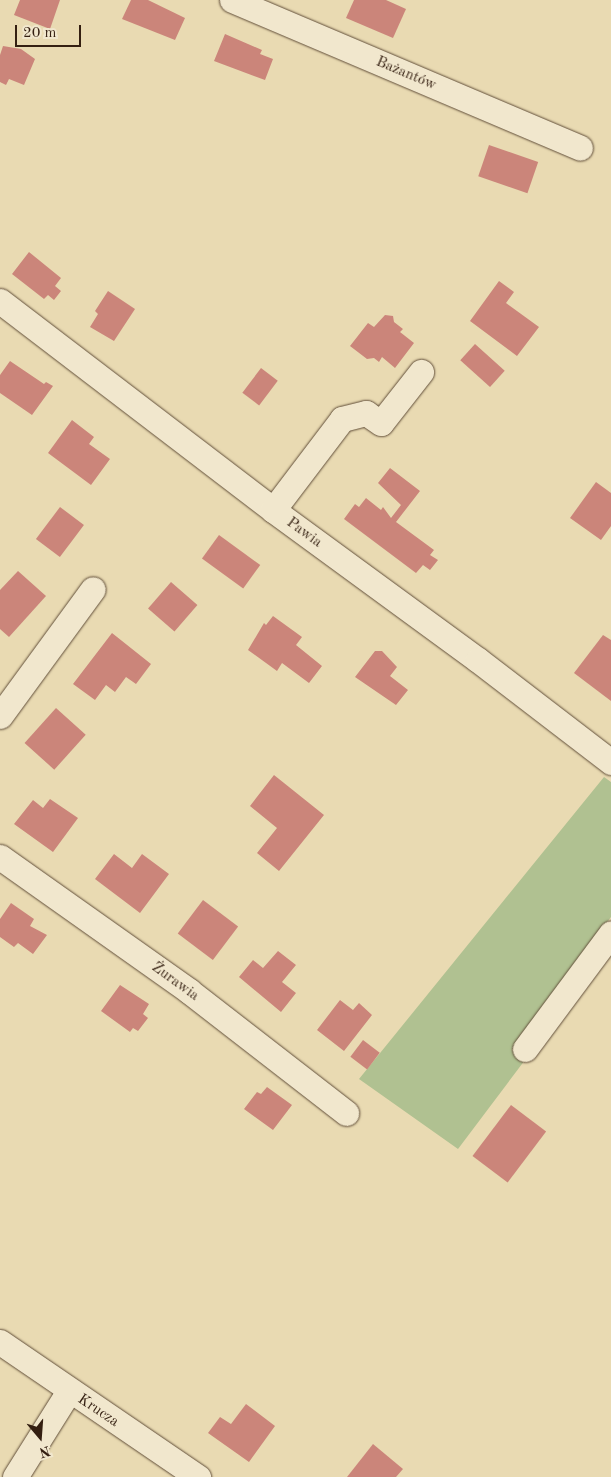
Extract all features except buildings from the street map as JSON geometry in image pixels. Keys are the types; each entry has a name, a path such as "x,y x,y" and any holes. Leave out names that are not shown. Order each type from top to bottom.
{"street":[{"name":"Bażantów","path":"232,0 580,148"},
{"name":"Pawia","path":"0,301 273,510 478,660 611,762"},
{"path":"273,510 342,419 366,413 381,423 421,372"},
{"path":"0,716 93,589"},
{"name":"Żurawia","path":"0,857 189,992 346,1113"},
{"path":"525,1049 611,933"},
{"name":"Krucza","path":"0,1342 69,1391 198,1477"},
{"path":"15,1477 69,1391"}],"green space":[{"path":"604,777 611,782 611,917 512,1050 525,1060 458,1149 359,1079"}]}
